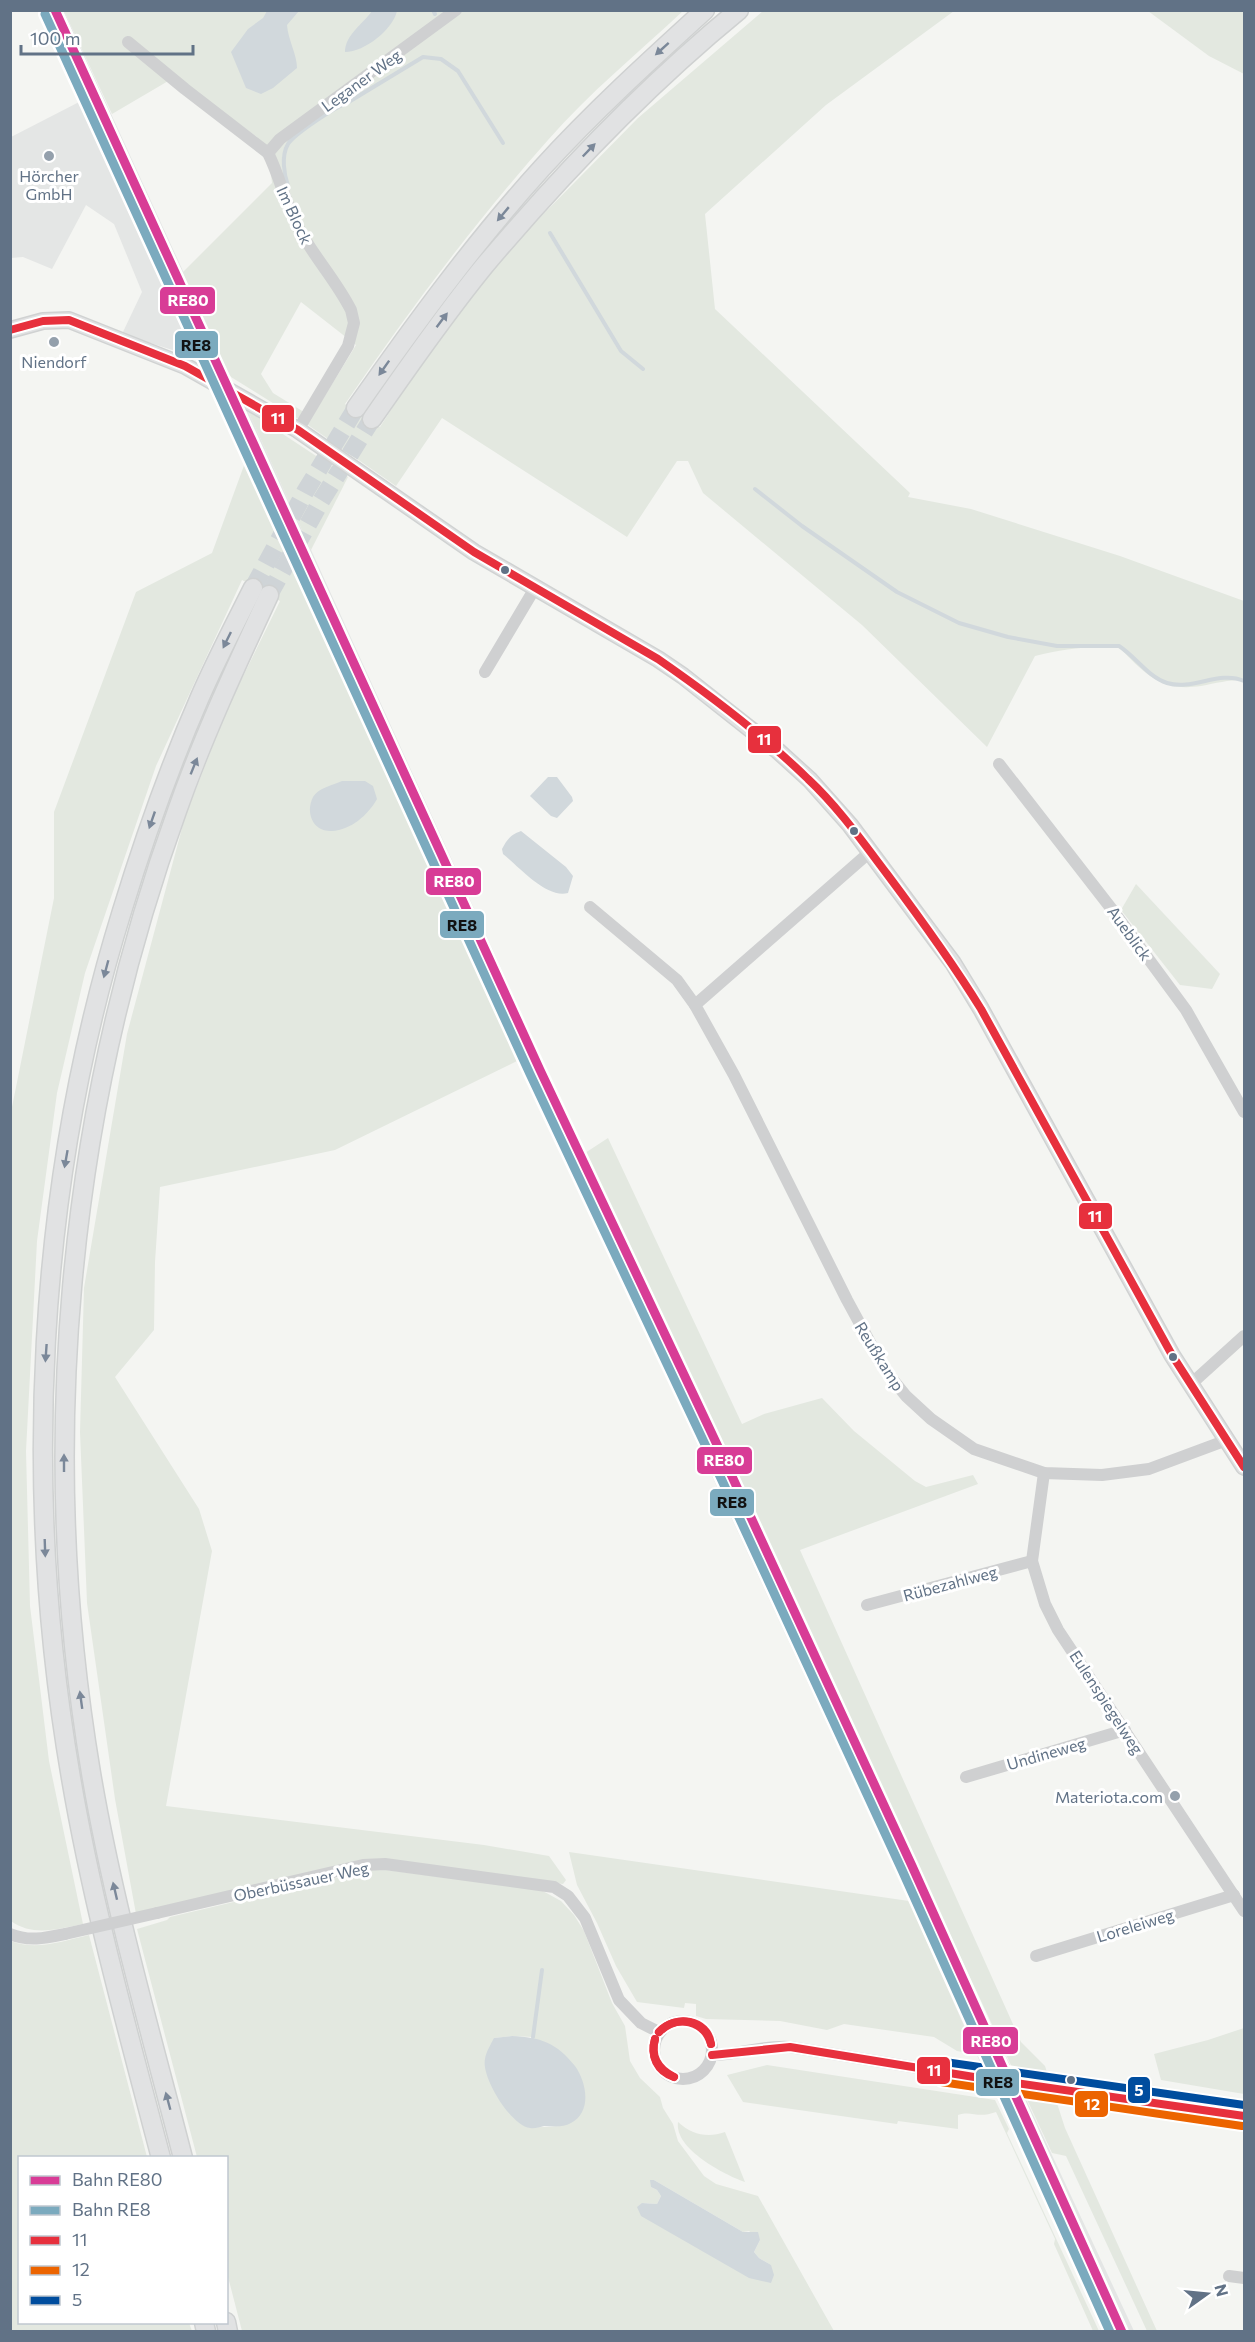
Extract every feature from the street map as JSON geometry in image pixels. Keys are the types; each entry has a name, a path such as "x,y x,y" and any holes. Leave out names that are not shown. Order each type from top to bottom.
{"highway":[{"path":"356,408 437,295 541,170 593,115 705,10"},
{"path":"372,419 446,316 485,266 549,192 662,78 739,10"},
{"path":"161,2156 107,1949 71,1777 50,1619 43,1481 43,1400 49,1301 62,1185 77,1096 95,1009 121,912 157,806 200,697 261,592 176,812 141,921 116,1016 98,1101 83,1190 74,1272 65,1401 64,1481 68,1565 79,1689 91,1773 127,1942 183,2156"}],"main road":[{"path":"10,330 43,321 69,320 185,366 219,384 298,430 474,552 658,659 755,731 810,780 850,825 953,963 981,1009 1172,1355 1245,1467"}],"street":[{"name":"Leganer Weg","path":"268,153 280,139 456,10"},
{"name":"Im Block","path":"128,42 268,153 276,168 286,201 297,226 314,255 345,297 351,310 354,324 348,346 298,430"},
{"path":"485,672 535,588"},
{"name":"Aueblick","path":"999,764 1114,912 1186,1010 1245,1112"},
{"path":"695,1005 870,851"},
{"name":"Reußkamp","path":"590,907 677,980 695,1005 734,1075 847,1300 885,1370 906,1396 931,1419 974,1449 1044,1473 1102,1475 1149,1469 1227,1440"},
{"path":"1191,1384 1245,1336"},
{"name":"Eulenspiegelweg","path":"1044,1473 1032,1561 1045,1604 1058,1630 1245,1911"},
{"name":"Rübezahlweg","path":"867,1605 1032,1561"},
{"name":"Undineweg","path":"966,1777 1125,1730"},
{"name":"Oberbüssauer Weg","path":"10,1934 22,1938 39,1939 65,1934 363,1865 385,1864 554,1887 568,1896 585,1918 619,2000 641,2023 659,2032"},
{"name":"Loreleiweg","path":"1036,1956 1234,1895"},
{"path":"684,2020 698,2025 708,2034 712,2055 706,2068 695,2077 681,2080 662,2071 654,2059 653,2045 659,2032 670,2023 684,2020"},
{"path":"712,2055 737,2054 776,2046 790,2047 974,2077 1245,2116"},
{"path":"1229,2276 1245,2278"}],"shaded area":[{"path":"42,11 64,11 231,376 201,359 122,334 142,292 114,224 86,205 52,269 23,257 11,258 11,137 83,100"},
{"path":"64,11 683,11 597,90 548,140 468,236 393,336 345,404 380,427 407,385 502,256 638,118 763,11 954,11 826,105 705,214 715,309 910,493 908,497 971,509 1120,556 1244,601 1244,682 1243,680 1187,687 1164,683 1146,673 1120,648 1077,648 1035,656 987,747 862,625 703,493 688,461 677,461 627,537 442,418 396,486 308,425 231,377 182,273 272,183 270,166 257,137 175,77 112,114","holes":["301,302 356,345 312,417 273,393 261,374"]},
{"path":"267,11 299,11 287,25 297,68 273,88 261,94 246,88 231,52 248,29 263,18"},
{"path":"372,11 397,11 390,25 377,38 361,48 345,52 351,35"},
{"path":"1148,11 1244,11 1244,74 1209,56"},
{"path":"218,396 248,411 585,1153 1134,2331 1105,2331 976,2053 909,1901 519,1060"},
{"path":"248,411 348,477 311,550"},
{"path":"246,460 519,1060 335,1150 160,1187 155,1262 154,1330 115,1377 199,1509 212,1551 166,1806 484,1845 549,1856 566,1880 563,1884 380,1861 136,1914 115,1799 87,1603 80,1432 84,1288 127,1034 185,817 228,707 280,601 242,580 156,766 85,973 57,1093 37,1241 26,1451 30,1606 49,1761 83,1924 46,1930 28,1929 11,1921 10,1117 54,898 54,812 136,592 212,553"},
{"path":"548,777 557,777 573,801 557,818 551,816 530,796"},
{"path":"342,781 365,781 373,786 377,799 369,811 352,825 332,831 320,828 310,815 313,797 322,789"},
{"path":"521,831 566,867 573,876 568,893 560,894 542,887 503,854 502,849 507,840"},
{"path":"1136,884 1220,974 1212,989 1180,985 1121,910"},
{"path":"608,1138 742,1424 764,1414 822,1398 854,1431 915,1481 926,1487 973,1475 978,1484 800,1550 1021,2042 1045,2066 1065,2128 1157,2331 1147,2331 1066,2156 1052,2153 585,1153"},
{"path":"569,1852 909,1901 976,2053 957,2051 934,2037 844,2024 827,2030 780,2021 706,2019 696,2016 696,2004 685,2003 684,2008 637,2002 616,1966 577,1885"},
{"path":"370,1870 387,1870 541,1890 561,1901 584,1931 612,2003 625,2026 630,2061 640,2078 660,2097 663,2108 673,2124 678,2141 704,2176 716,2184 758,2196 834,2331 242,2331 228,2277 228,2156 197,2156 137,1929 170,1917","holes":["533,2037 584,2106 574,2120 568,2124 529,2128 494,2038","654,2180 743,2232 749,2231 760,2240 754,2252 771,2265 642,2203 657,2204 661,2196 651,2187"]},
{"path":"89,1935 147,2156 18,2156 18,2324 189,2324 192,2331 11,2331 11,1941 30,1945 59,1942"},
{"path":"1244,2028 1244,2094 1161,2080 1154,2054"},
{"path":"512,2036 547,2043 562,2052 575,2066 585,2089 585,2105 578,2118 564,2126 532,2128 522,2125 506,2110 492,2088 485,2067 485,2059 494,2038"},
{"path":"767,2065 995,2100 1009,2129 1007,2133 1099,2331 1093,2331 1054,2244 1055,2239 996,2112 984,2115 967,2113 958,2115 958,2129 898,2121 897,2124 743,2102 727,2075"},
{"path":"678,2122 700,2134 712,2135 725,2132 745,2182 702,2160 684,2142 679,2132"},
{"path":"650,2180 654,2180 743,2232 758,2232 760,2240 754,2252 771,2265 774,2275 771,2283 749,2278 641,2216 637,2207 642,2203 657,2204 661,2196 651,2187"}],"waterway":[{"path":"433,10 435,14"},
{"path":"288,186 284,159 288,144 292,140 325,115 423,57 441,59 458,71 503,143"},
{"path":"550,233 621,351 643,369"},
{"path":"755,489 802,526 897,592 959,623 1008,637 1057,646 1119,646 1148,672 1167,683 1186,685 1225,678 1244,681"},
{"path":"533,2037 542,1970"}],"tunnel":[{"path":"253,588 305,492 356,408"},
{"path":"269,595 321,501 372,419"}],"rail line":[{"name":"RE80","path":"55,10 540,1070 729,1470 912,1866 1122,2332"},
{"name":"RE8","path":"45,14 530,1074 719,1474 902,1870 1110,2332"}],"transit line":[{"name":"11","path":"10,330 43,321 69,320 185,366 298,430 474,552 658,659 736,716 791,763 829,801 887,874 947,957 981,1009 1172,1355 1244,1467"},
{"name":"11","path":"659,2032 674,2023 689,2022 702,2029 711,2044"},
{"name":"11","path":"659,2032 673,2023 690,2022 704,2029 711,2044"},
{"name":"11","path":"655,2039 654,2051 657,2062 674,2077"},
{"name":"11","path":"655,2039 653,2051 656,2062 663,2071 674,2077"},
{"name":"11","path":"712,2055 790,2047 974,2077 1244,2116"},
{"name":"5","path":"945,2062 1244,2105"},
{"name":"12","path":"941,2082 1242,2126"}],"place":[{"name":"Hörcher GmbH","path":"49,156"},
{"name":"Niendorf","path":"54,342"},
{"name":"Materiota.com","path":"1175,1796"}]}
